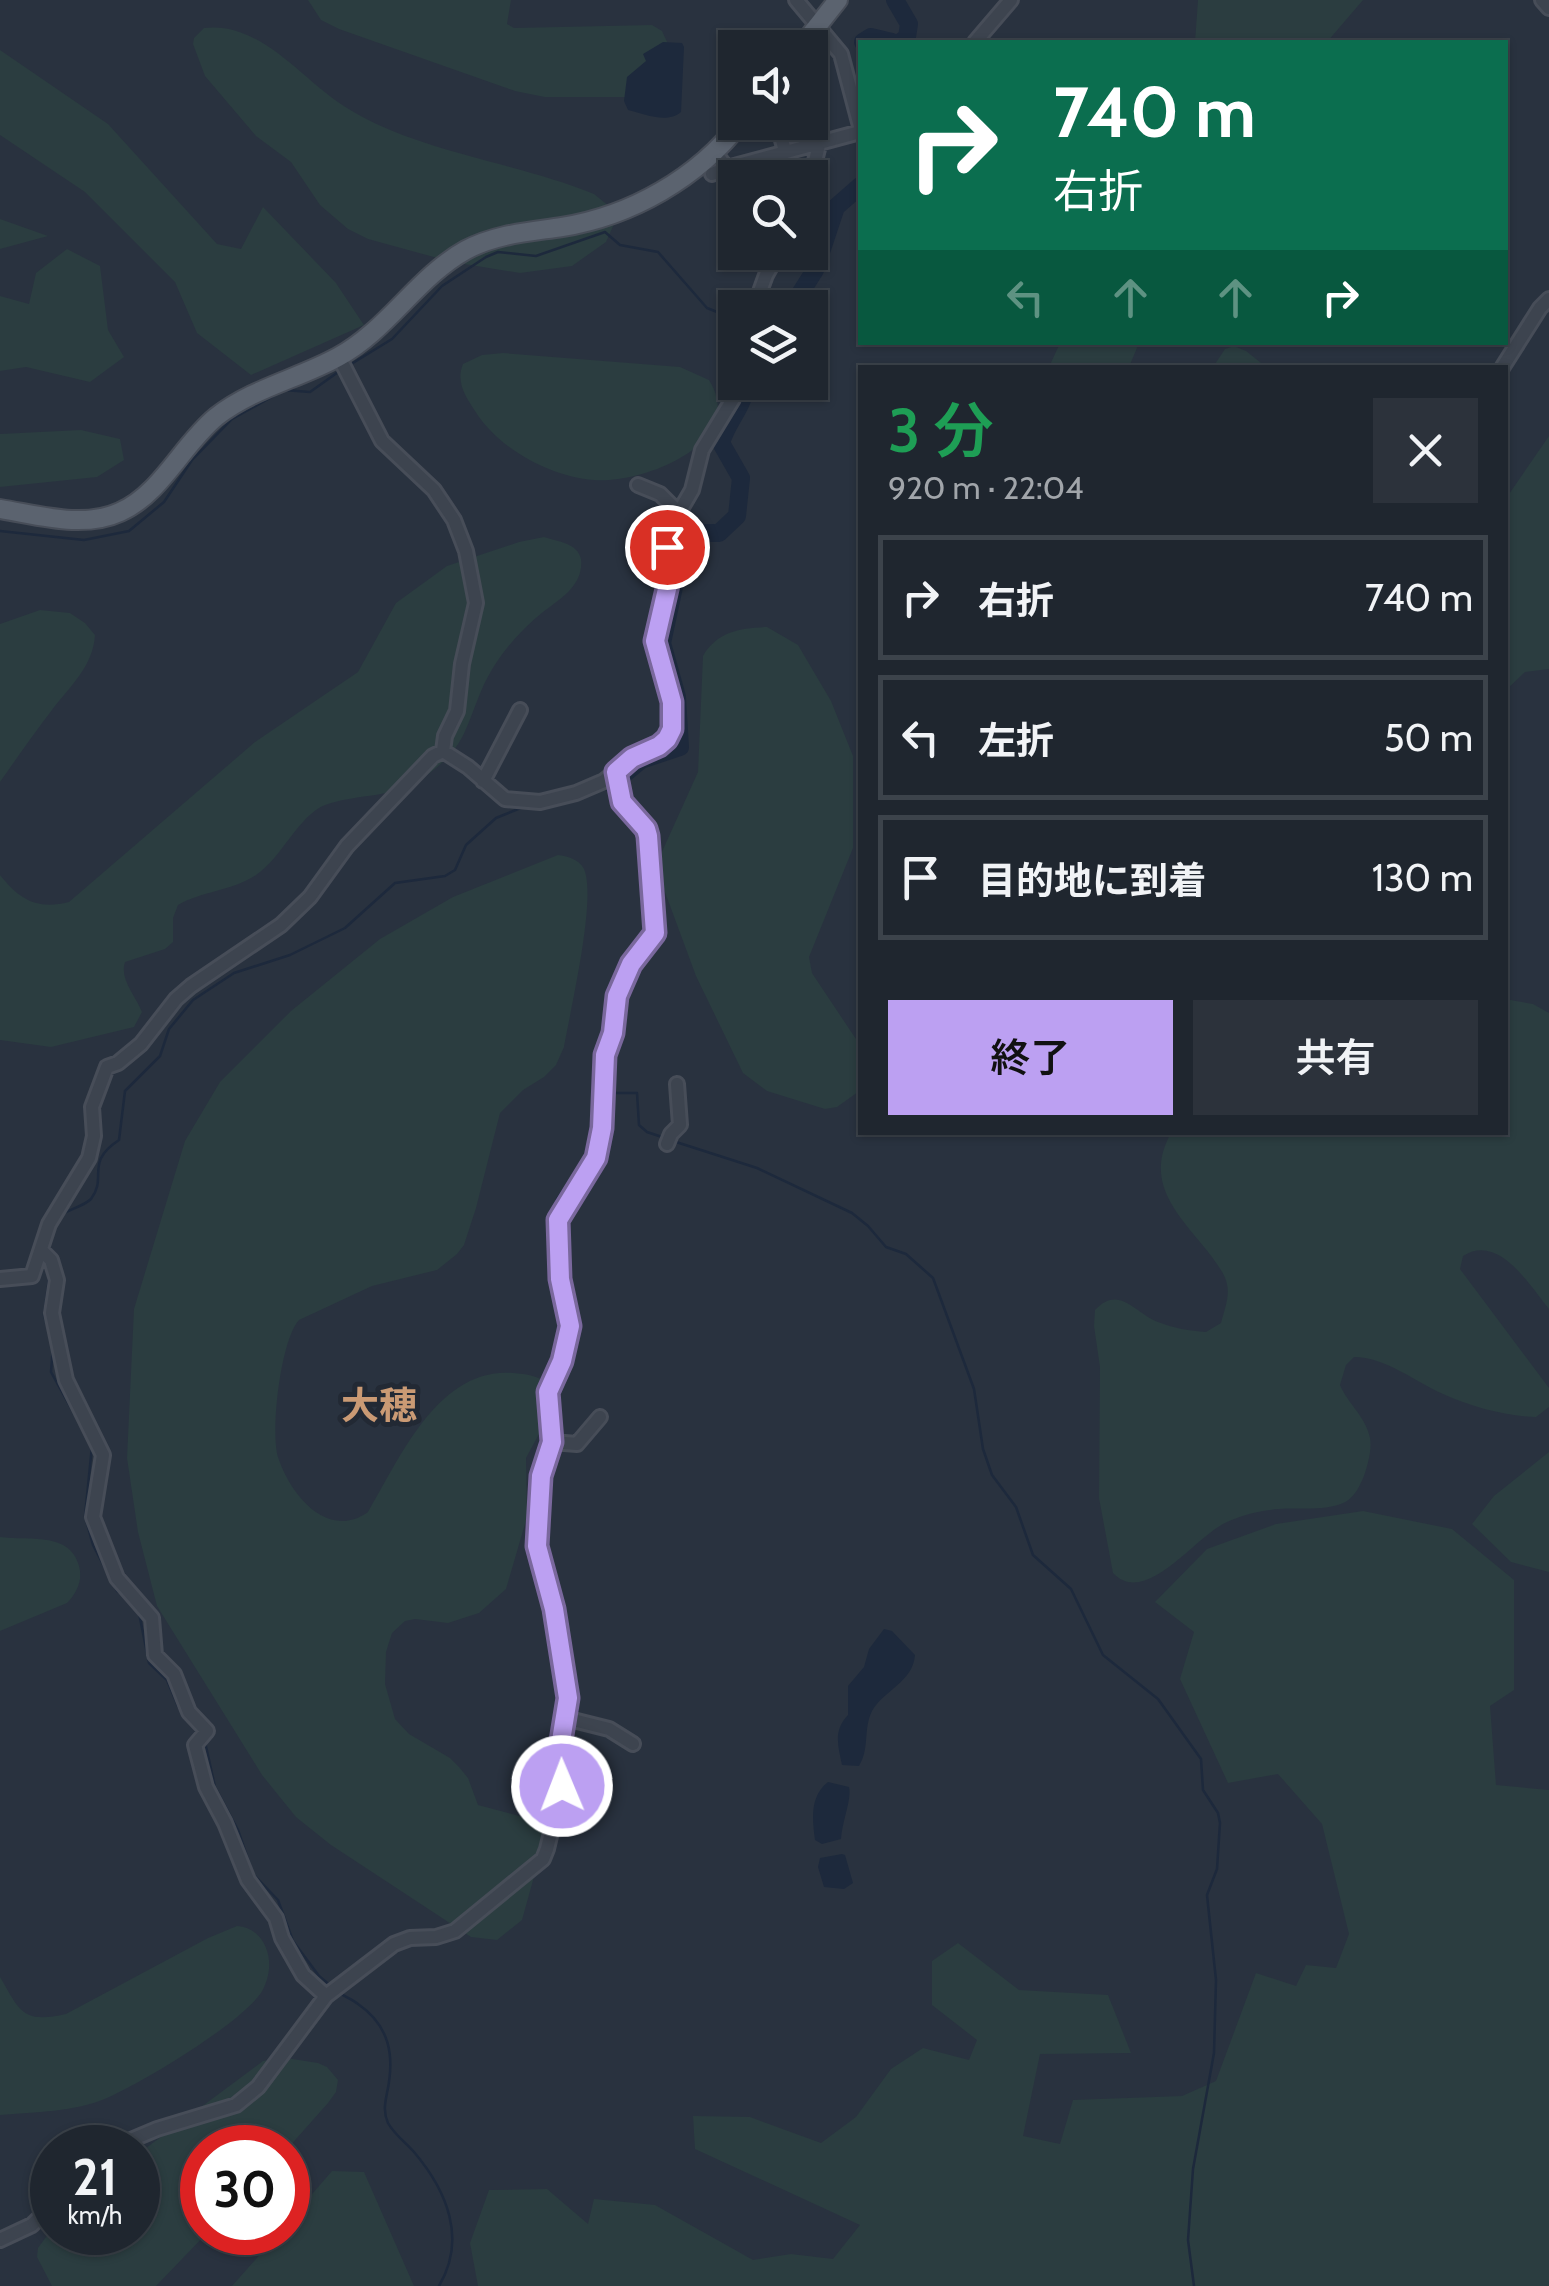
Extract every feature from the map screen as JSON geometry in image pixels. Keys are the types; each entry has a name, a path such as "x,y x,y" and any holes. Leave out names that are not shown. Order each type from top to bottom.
{"main road":[{"path":"815,30 838,0"},
{"path":"721,160 732,140"},
{"path":"0,509 77,520 116,514 147,494 202,430 233,405 338,357 467,250 497,238 587,222 623,210 718,162"}],"street":[{"path":"796,0 841,54 858,121"},
{"path":"977,40 1010,0"},
{"path":"1542,0 1549,8"},
{"path":"721,160 819,145 858,130"},
{"path":"782,140 786,152"},
{"path":"815,160 819,145"},
{"path":"712,174 718,165"},
{"path":"1504,365 1549,299"},
{"path":"0,1278 32,1276 49,1224 89,1158 94,1136 92,1107 107,1066 118,1063 141,1044 191,986 280,926 310,897 328,867 356,836 422,766 443,752 445,736 458,712 462,664 476,604 461,534 434,490 382,440 338,357"},
{"path":"443,752 505,799 540,802 604,781 632,758 667,739 672,729 672,702 655,641 670,576 667,532 692,490 702,450 732,400"},
{"path":"638,485 666,498 680,513"},
{"path":"483,781 520,710"},
{"path":"160,2128 236,2105 258,2087 326,1996 394,1944 455,1931 542,1859 564,1778 560,1747 568,1698 554,1609 537,1546 541,1476 552,1442 548,1392 562,1361 570,1326 560,1279 558,1220 596,1158 602,1128 605,1055 613,1033 617,996 631,964 655,933 657,923 648,836 622,802 616,772"},
{"path":"667,1144 680,1124 676,1084"},
{"path":"42,1250 51,1260 58,1280 52,1312 66,1380 103,1454 94,1517 118,1578 152,1618 155,1655 174,1674 189,1712 207,1731 195,1745 206,1788 226,1822 248,1880 276,1918 282,1938 303,1974 326,1996"},
{"path":"552,1442 577,1444 600,1417"},
{"path":"565,1718 610,1730 634,1744"},
{"path":"0,2240 30,2226"}],"shaded area":[{"path":"308,0 511,0 507,24 514,28 652,25 662,31 669,46 635,97 545,97 515,91 339,29 321,20"},
{"path":"1198,0 1363,0 1329,40 1195,40"},
{"path":"204,28 225,28 263,43 330,97 404,136 594,194 610,207 614,224 606,242 572,266 520,273 452,262 368,239 348,229 320,205 291,162 256,136 205,76 193,44"},
{"path":"0,50 108,124 217,244 241,249 263,207 336,283 364,325 251,375 197,333 175,282 85,192 0,135"},
{"path":"0,219 48,236 0,249"},
{"path":"67,249 100,266 108,330 124,357 90,382 26,367 0,371 0,296 29,304 36,273"},
{"path":"1059,345 1138,345 1130,365 1050,365"},
{"path":"1234,346 1264,365 1214,365 1225,349"},
{"path":"503,353 680,367 709,380 718,403 715,423 703,441 684,456 638,475 594,480 561,473 528,459 499,439 466,397 460,378 463,364 482,355"},
{"path":"81,430 120,439 124,460 97,477 0,487 0,434"},
{"path":"1549,436 1549,669 1525,672 1508,688 1508,496"},
{"path":"544,537 576,549 581,559 579,576 570,590 525,628 500,657 449,756 426,776 402,789 325,805 307,818 256,875 178,905 173,918 173,942 165,949 125,962 126,981 142,1012 134,1027 51,1047 0,1040 0,875 30,901 48,905 69,902 255,742 358,672 396,603 447,566"},
{"path":"40,610 70,613 85,623 95,635 93,646 80,676 0,782 0,624"},
{"path":"767,627 798,645 831,701 853,756 853,848 809,957 812,973 858,1042 858,1092 837,1107 825,1109 767,1091 743,1073 696,976 662,884 661,854 698,772 703,656 715,641 739,630"},
{"path":"558,855 576,860 584,869 587,904 564,1047 556,1065 500,1113 476,1208 464,1245 457,1254 437,1270 372,1286 299,1320 287,1346 276,1407 278,1457 291,1485 312,1509 338,1521 368,1512 424,1420 463,1385 487,1375 513,1373 533,1376 550,1385 546,1421 526,1458 527,1517 506,1589 479,1613 448,1623 405,1621 392,1633 386,1652 385,1684 395,1719 409,1734 459,1767 468,1778 478,1805 538,1821 545,1837 522,1920 497,1940 471,1937 331,1845 296,1817 262,1775 157,1606 138,1532 127,1458 134,1309 185,1141 220,1082 291,1011 380,939 453,897"},
{"path":"1508,1000 1533,1004 1549,1013 1549,1309 1501,1256 1476,1251 1463,1256 1460,1269 1549,1388 1549,1407 1536,1417 1489,1410 1443,1394 1388,1365 1354,1357 1346,1365 1340,1385 1365,1424 1370,1447 1364,1476 1350,1499 1332,1507 1273,1510 1233,1519 1170,1566 1140,1582 1126,1581 1113,1573 1099,1498 1100,1367 1095,1310 1119,1300 1158,1322 1206,1332 1221,1323 1227,1299 1223,1273 1169,1200 1161,1169 1170,1135 1508,1135"},
{"path":"1549,1452 1549,1572 1511,1562 1472,1524 1494,1496"},
{"path":"1363,1511 1452,1529 1514,1580 1514,1690 1490,1706 1496,1785 1549,1790 1549,2286 478,2286 470,2243 489,2190 547,2189 588,2224 594,2199 655,2205 753,2260 791,2254 833,2259 860,2225 695,2149 693,2116 750,2117 821,2143 856,2117 891,2069 923,2048 969,2060 977,2040 932,2005 932,1961 958,1943 1019,1990 1108,1995 1131,2053 1040,2054 1023,2136 1060,2144 1073,2100 1182,2096 1216,2081 1256,1973 1296,1986 1306,1965 1336,1968 1349,1934 1322,1824 1278,1774 1228,1783 1180,1679 1194,1632 1155,1602 1207,1549 1276,1524"},
{"path":"0,1537 46,1540 67,1547 79,1566 80,1576 67,1603 0,1631"},
{"path":"237,1926 251,1930 261,1939 269,1965 261,1993 233,2021 166,2066 107,2098 68,2109 0,2115 0,1977 18,2006 31,2016 66,2014"},
{"path":"286,2058 318,2063 338,2080 336,2092 308,2125 180,2125 180,2255 186,2255 156,2286 52,2286 37,2255 160,2255 160,2138 263,2061"},
{"path":"332,2171 364,2172 414,2286 232,2286 259,2255 310,2255 310,2196"}],"water":[{"path":"663,42 682,43 684,47 681,112 662,118 628,110 624,101 627,77 646,61 643,54"},
{"path":"884,1629 892,1631 915,1655 913,1664 904,1679 872,1711 859,1766 842,1765 838,1738 848,1715 848,1686 864,1667 869,1649"},
{"path":"828,1782 849,1787 849,1798 841,1839 822,1844 815,1840 814,1808 818,1794"},
{"path":"842,1854 853,1883 844,1889 824,1887 818,1867 820,1858"}],"waterway":[{"path":"895,0 909,24 903,40"},
{"path":"866,40 884,40"},
{"path":"802,290 815,270 836,207 858,188"},
{"path":"348,366 392,339 442,286 486,257 498,252 536,256 605,232 620,245 658,252 707,308 718,312"},
{"path":"0,531 84,540 129,531 164,502 192,460 232,419 284,390 310,392 341,370"},
{"path":"612,784 641,760 680,747 677,697 662,643 675,582 675,531 685,524 702,533 719,533 737,516 741,478 721,443 742,400"},
{"path":"594,792 612,784 616,802"},
{"path":"61,1215 85,1204 96,1191 102,1156 119,1140 125,1091 160,1056 169,1029 193,1000 234,973 290,955 345,928 395,883 445,876 455,870 466,845 496,818 523,807"},
{"path":"620,808 639,836 650,914"},
{"path":"614,987 622,967 650,926"},
{"path":"608,1093 637,1093 639,1125 665,1138"},
{"path":"673,1141 757,1168 852,1213 886,1247 906,1254 933,1278 974,1389 983,1449 992,1475 1016,1507 1033,1555 1071,1589 1103,1655 1158,1699 1201,1759 1203,1790 1220,1823 1217,1869 1207,1895 1216,1980 1214,2053 1193,2169 1188,2240 1194,2286"},
{"path":"555,1213 557,1199 593,1148"},
{"path":"45,1259 49,1279 44,1315 50,1334"},
{"path":"53,1346 51,1372 92,1446 85,1516 93,1545 117,1591 128,1599"},
{"path":"544,1540 577,1681 578,1718"},
{"path":"139,1613 149,1663 167,1680 178,1706 197,1731"},
{"path":"205,1742 215,1787 238,1830 253,1874 278,1900 293,1941 332,1987"},
{"path":"338,1992 369,2013 383,2032 390,2054 386,2119 426,2167 444,2199 452,2251 439,2286"}],"district":[{"name":"大穂","path":"379,1405"}],"route":[{"path":"562,1786 560,1747 567,1686 554,1609 537,1546 541,1476 552,1442 548,1392 562,1361 570,1326 560,1279 558,1220 596,1158 602,1128 605,1055 613,1033 617,996 631,964 655,933 657,923 648,836 622,802 616,772 632,758 659,746 672,729 672,702 655,641 670,576 667,547"}]}
